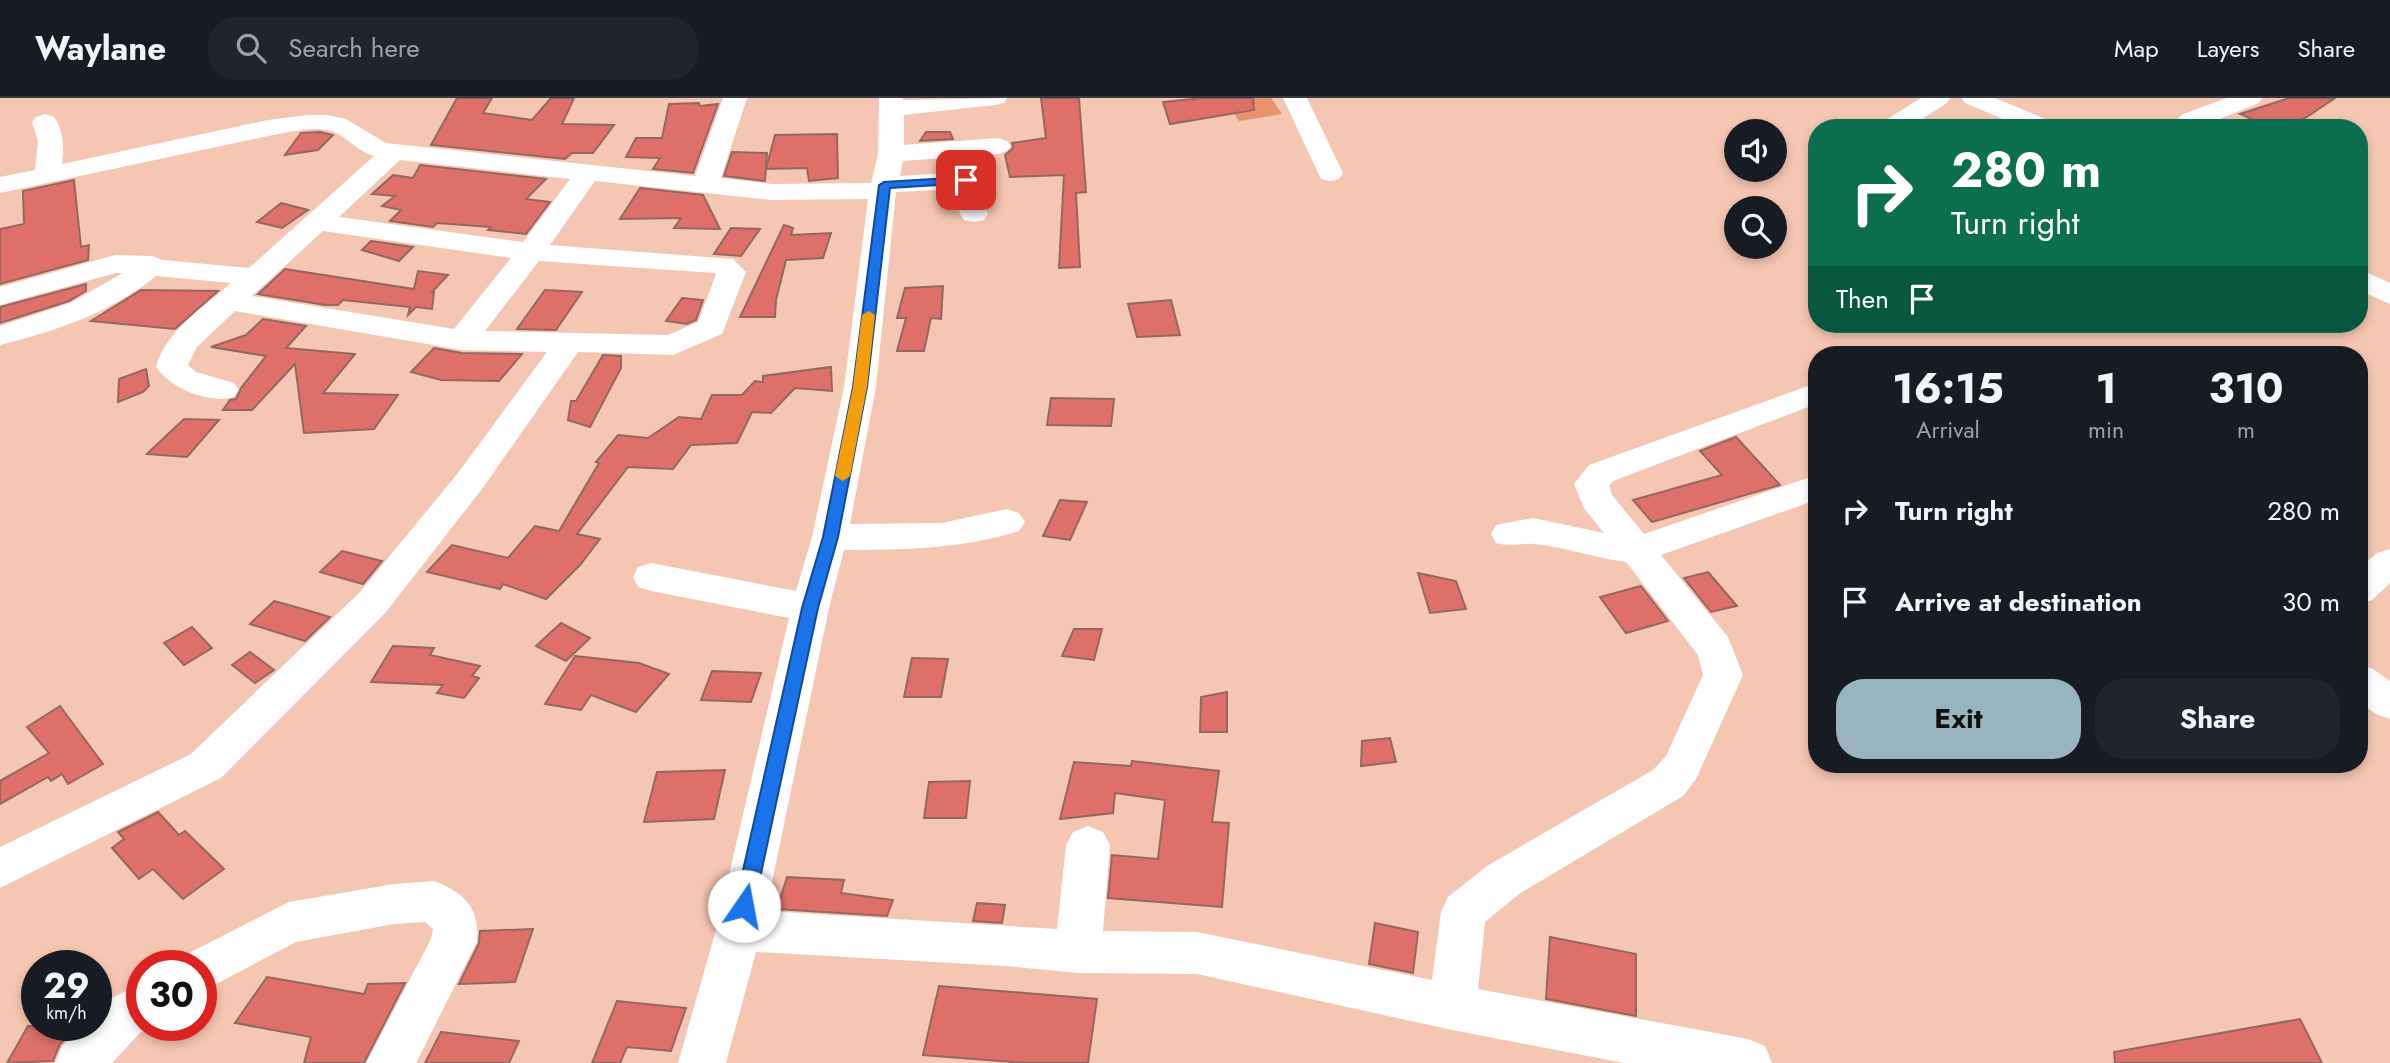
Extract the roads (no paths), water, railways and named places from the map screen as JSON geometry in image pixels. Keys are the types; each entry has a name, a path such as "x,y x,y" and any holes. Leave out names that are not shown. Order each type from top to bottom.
{"street":[{"path":"705,185 735,98"},
{"path":"702,1063 739,930 810,608 830,537 860,387 886,177 891,104 995,98"},
{"path":"1294,98 1330,173"},
{"path":"1904,119 1938,98"},
{"path":"1974,98 2024,119"},
{"path":"2192,119 2250,98"},
{"path":"45,122 50,130 51,141 47,175"},
{"path":"0,185 268,128 309,123 344,126 376,150 772,192 886,177 998,146"},
{"path":"223,390 185,379 172,368 172,359 211,314 229,301 394,152"},
{"path":"463,340 531,252 587,173"},
{"path":"886,177 966,180 974,214"},
{"path":"229,301 463,340 673,345 711,327 730,281 730,268 723,265 531,252 315,222"},
{"path":"0,296 115,264 152,265 256,277"},
{"path":"0,336 97,304 125,288 152,265"},
{"path":"2368,283 2390,295"},
{"path":"0,868 206,766 373,602 470,481 569,342"},
{"path":"1452,1007 1464,912 1503,880 1668,783 1681,767 1723,675 1714,648 1596,499 1591,484 1601,473 1808,396"},
{"path":"1509,534 1533,531 1594,545 1637,550 1808,490"},
{"path":"830,537 916,537 985,530 1007,522"},
{"path":"2368,582 2390,562"},
{"path":"650,577 810,608"},
{"path":"2368,687 2390,704"},
{"path":"1078,952 1087,845"},
{"path":"217,961 289,923 394,904 434,901 456,921 454,942 390,1063"},
{"path":"739,930 1006,945 1078,952 1197,953 1452,1007 1748,1063"},
{"path":"79,1063 126,1015"}]}
